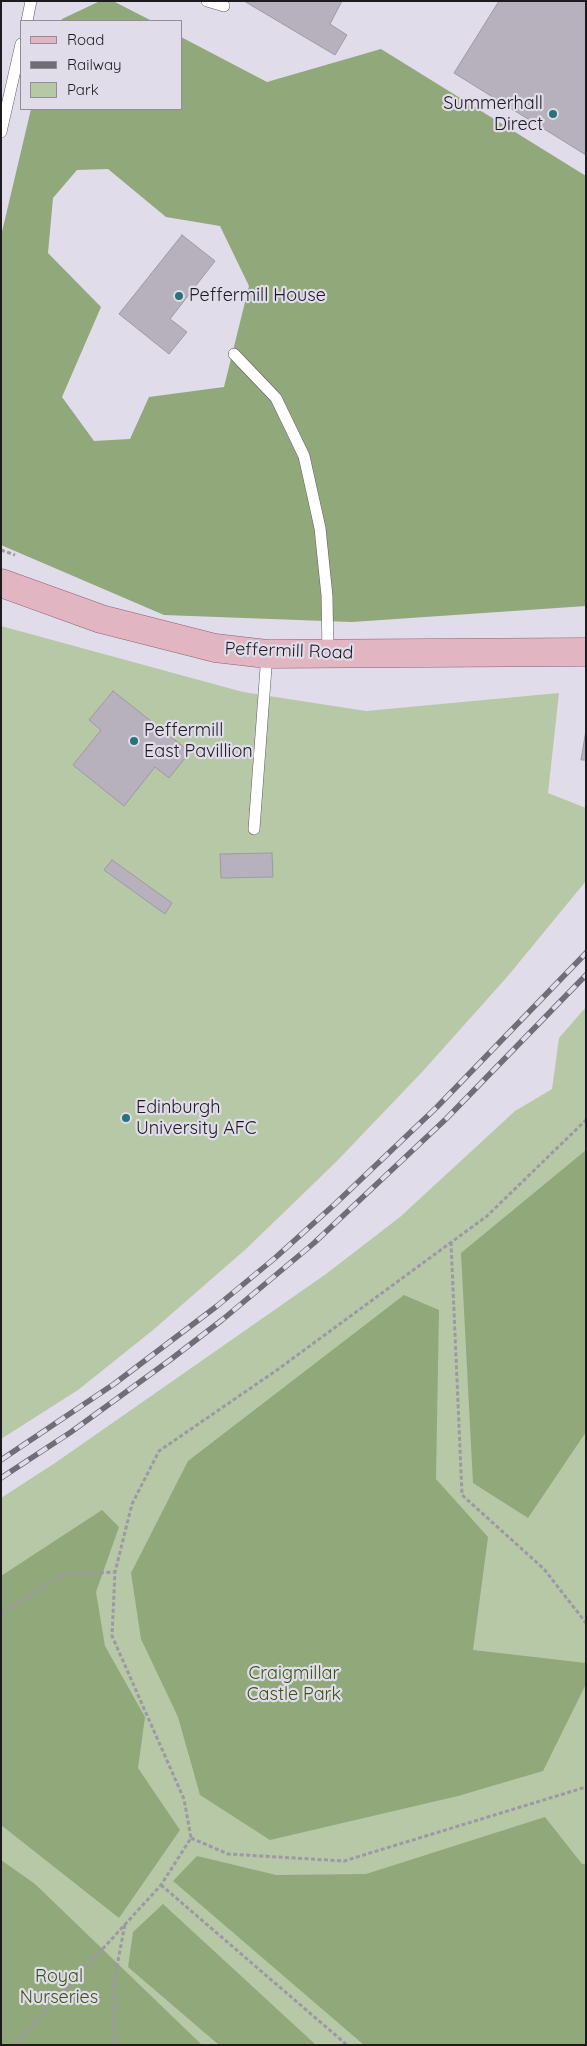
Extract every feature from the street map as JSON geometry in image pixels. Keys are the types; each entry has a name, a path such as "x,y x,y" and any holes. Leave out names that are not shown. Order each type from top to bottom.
{"main road":[{"name":"Peffermill Road","path":"1,584 101,619 215,648 267,654 586,652"}],"lane":[{"path":"27,20 31,1"},
{"path":"207,1 224,6"},
{"path":"1,132 20,48"},
{"path":"234,354 276,398 304,456 320,528 327,596 328,654"},
{"path":"254,829 267,654"}],"path":[{"path":"15,2045 161,1885 191,1838 184,1799 112,1636 115,1572 132,1504 159,1451 277,1370 487,1216 586,1120"},
{"path":"451,1242 462,1495 544,1569 586,1623"},
{"path":"1,1614 61,1575 115,1572"},
{"path":"191,1838 228,1854 344,1861 586,1787"},
{"path":"161,1885 347,2045"},
{"path":"114,2045 114,1982 125,1924"}],"green space":[{"path":"100,1 113,1 150,20 62,20"},
{"path":"182,38 267,82 381,49 586,176 586,606 352,622 164,615 1,545 1,236 31,110 182,110","holes":["108,169 166,217 220,226 249,286 224,387 149,397 130,439 94,441 62,397 101,307 48,253 53,198 77,170"]},
{"path":"1,626 243,692 366,711 559,693 548,793 586,808 586,881 507,977 423,1071 336,1162 246,1249 153,1330 78,1390 1,1439"},
{"name":"Craigmillar Castle Park","path":"586,1007 586,2045 1,2045 1,1498 55,1463 326,1274 400,1217 515,1111 552,1089 559,1038"},
{"path":"586,1150 586,1432 528,1518 473,1483 461,1253"},
{"path":"404,1295 439,1310 436,1479 488,1537 473,1650 586,1663 586,1684 543,1771 458,1796 270,1840 200,1795 178,1717 141,1639 131,1573 188,1461"},
{"path":"102,1510 119,1527 96,1592 105,1646 145,1717 138,1768 180,1830 119,1918 1,1825 1,1576"},
{"path":"545,1817 582,1864 586,1864 586,2045 364,2045 173,1881 197,1856 276,1875 366,1874"},
{"name":"Royal Nurseries","path":"1,1860 35,1884 202,2045 1,2045"},
{"path":"163,1904 316,2045 219,2045 128,1967 133,1932"}],"building":[{"path":"244,1 342,1 330,24 347,35 335,55"},
{"name":"Summerhall Direct","path":"499,1 586,1 586,155 454,73"},
{"path":"182,235 215,261 170,319 187,332 169,354 119,314"},
{"name":"Peffermill East Pavillion","path":"113,691 190,752 169,778 155,767 124,806 73,765 101,730 89,720"},
{"path":"586,730 586,760 581,760"},
{"path":"272,853 273,877 221,878 220,854"},
{"path":"112,860 172,903 165,914 104,870"}],"railway":[{"path":"1,1460 114,1384 217,1306 275,1258 437,1107 586,953"},
{"path":"1,1478 71,1432 170,1360 222,1320 314,1243 447,1118 586,975"}],"place":[{"name":"Summerhall Direct","path":"553,114"},
{"name":"Peffermill House","path":"179,296"},
{"name":"Peffermill East Pavillion","path":"134,741"},
{"name":"Edinburgh University AFC","path":"126,1118"}]}
